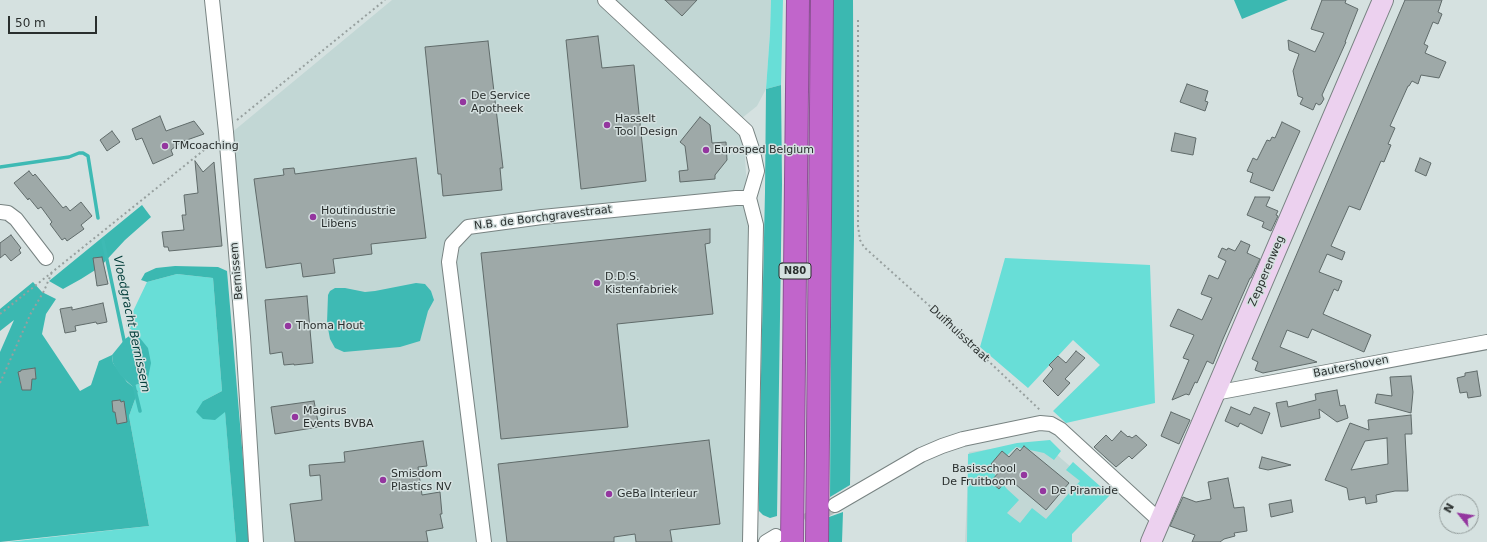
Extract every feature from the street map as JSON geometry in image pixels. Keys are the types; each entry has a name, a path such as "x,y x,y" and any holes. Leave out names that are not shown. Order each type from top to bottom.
{"highway":[{"name":"N80","path":"778,540 798,0"},
{"name":"N80","path":"817,542 822,0"}],"street":[{"name":"Bernissem","path":"212,0 226,132 243,337 256,542"},
{"path":"605,0 746,131 757,171 749,198 756,224 750,542"},
{"name":"Zepperenweg","path":"1151,542 1383,0"},
{"name":"N.B. de Borchgravestraat","path":"484,542 449,262 452,244 468,227 557,216 736,198 749,198"},
{"path":"0,212 12,215 46,258"},
{"name":"Bautershoven","path":"1215,393 1487,342"},
{"path":"835,505 921,455 942,446 962,439 1040,423 1050,424 1060,429 1160,521"}],"path":[{"path":"0,314 226,132 234,122 385,0"},
{"name":"Duifhuisstraat","path":"858,20 858,226 860,240 864,247 949,324 1045,415 1050,424"},
{"path":"0,383 31,313 44,291 53,271"}],"shaded area":[{"path":"392,0 771,0 766,89 757,106 742,118 749,214 744,542 490,542 443,276 477,542 262,542 230,134"},
{"path":"771,0 783,0 781,85 766,89 770,33"},
{"path":"833,0 853,0 854,236 850,485 830,497"},
{"path":"1234,0 1288,0 1242,19"},
{"path":"781,85 782,184 777,516 770,518 763,515 759,511 766,89"},
{"path":"142,205 151,217 125,240 100,267 63,289 49,281"},
{"path":"1005,258 1150,265 1155,403 1066,423 1053,411 1100,365 1073,340 1028,388 980,347"},
{"path":"175,266 218,267 227,271 250,542 236,542 225,412 215,420 203,419 196,412 203,401 222,391 213,278 177,274 147,282 141,280 145,273 156,268"},
{"path":"177,274 213,278 222,391 203,401 225,411 236,542 8,542 149,526 129,416 138,391 132,386 142,383 135,332 126,326 147,282"},
{"path":"33,282 42,292 56,299 46,314 42,334 80,391 91,385 99,361 112,355 113,363 127,382 138,391 129,416 149,526 0,542 0,352 14,320 0,331 0,309"},
{"path":"416,283 425,284 431,291 434,300 428,311 420,341 400,347 344,352 335,348 330,339 327,323 328,295 330,291 335,288 345,288 365,292"},
{"path":"135,332 148,348 151,363 148,378 142,383 132,386 120,375 113,363 112,355 125,339"},
{"name":"Basisschool De Fruitboom","path":"1050,440 1061,451 1054,460 1044,453 1016,447 991,470 1007,489 1019,500 1007,513 1020,523 1032,508 1046,519 1080,481 1066,470 1073,462 1110,495 1072,534 1072,542 967,542 968,454 1017,443"},
{"name":"Basisschool De Fruitboom","path":"1042,442 1107,498 1072,534 1072,542 965,542 969,452"},
{"path":"843,512 842,542 828,542 829,517"}],"building":[{"path":"665,0 697,0 682,16"},
{"path":"1322,0 1346,0 1345,3 1358,9 1346,42 1322,95 1324,99 1319,105 1316,103 1313,110 1300,104 1303,98 1298,96 1293,71 1299,54 1289,50 1288,40 1315,52 1324,33 1311,29"},
{"path":"1405,0 1442,0 1438,12 1442,14 1438,24 1433,22 1424,44 1428,46 1425,53 1446,62 1439,78 1421,75 1418,84 1412,81 1408,86 1390,126 1395,128 1388,144 1391,145 1384,162 1381,161 1360,210 1349,206 1331,246 1345,252 1342,260 1327,254 1319,272 1342,281 1338,291 1334,289 1323,314 1371,335 1364,352 1312,329 1308,338 1287,330 1280,347 1317,362 1263,373 1255,370 1258,362 1252,359"},
{"name":"Hasselt Tool Design","path":"598,36 602,68 634,65 646,181 581,189 566,40"},
{"name":"De Service Apotheek","path":"488,41 503,168 500,168 502,190 443,196 441,174 438,174 425,47"},
{"path":"1187,84 1208,91 1205,101 1208,102 1205,111 1180,102"},
{"path":"160,116 166,131 194,121 204,134 181,142 171,150 173,155 153,164 142,138 136,140 132,129"},
{"name":"Eurosped Belgium","path":"700,117 710,125 712,143 726,142 727,160 715,175 715,179 680,182 679,171 688,170 685,146 680,142"},
{"path":"1282,122 1300,131 1273,191 1250,182 1253,173 1247,171 1253,158 1257,160 1267,140 1270,141 1272,137 1275,138"},
{"path":"112,131 120,142 107,151 100,140"},
{"path":"1175,133 1196,138 1193,155 1171,151"},
{"name":"Houtindustrie Libens","path":"416,158 426,238 371,244 372,254 333,259 335,273 303,277 301,263 266,268 254,179 284,175 283,169 294,168 295,174"},
{"path":"1420,158 1431,163 1426,176 1415,171"},
{"path":"195,161 203,172 214,162 222,246 169,251 168,247 164,247 162,232 184,230 182,215 186,215 184,195 198,193"},
{"path":"29,171 33,176 35,174 63,208 66,206 70,211 81,202 92,216 81,225 84,229 67,241 65,238 62,240 50,224 52,222 41,207 38,209 29,198 28,200 14,183"},
{"path":"1255,197 1270,197 1266,206 1278,211 1276,215 1278,216 1271,231 1262,227 1264,222 1247,215"},
{"name":"D.D.S. Kistenfabriek","path":"710,229 710,243 705,244 713,314 617,324 628,427 501,439 481,253"},
{"path":"11,235 21,248 19,250 21,253 11,261 5,254 0,258 0,243"},
{"path":"1241,241 1250,245 1247,253 1260,259 1250,278 1213,364 1207,361 1197,383 1195,382 1189,395 1186,394 1172,400 1189,360 1183,358 1194,335 1170,326 1178,309 1202,320 1212,298 1201,294 1209,275 1218,279 1226,261 1218,257 1222,248 1227,250 1228,248 1235,251"},
{"path":"102,257 108,284 97,286 93,258"},
{"name":"Thoma Hout","path":"307,296 313,363 284,365 282,352 270,354 265,300"},
{"path":"103,303 107,322 97,324 96,322 75,326 76,331 65,333 60,309 72,307 72,310"},
{"path":"1076,351 1085,358 1065,379 1070,383 1058,396 1043,381 1053,369 1049,365 1058,356 1066,363"},
{"path":"35,368 36,379 32,379 31,390 22,390 18,372 21,370"},
{"path":"1477,371 1481,396 1468,398 1467,392 1460,393 1457,378 1465,376 1465,373"},
{"path":"1411,376 1413,392 1411,413 1375,403 1377,394 1392,396 1390,377"},
{"path":"1337,390 1340,406 1345,405 1348,418 1337,422 1319,409 1320,418 1281,427 1276,403 1287,401 1288,407 1316,400 1315,394"},
{"path":"120,400 121,402 124,401 127,422 117,424 115,412 113,412 112,401"},
{"name":"Magirus Events BVBA","path":"314,401 319,427 275,434 271,407"},
{"path":"1231,407 1250,415 1254,407 1270,413 1262,434 1240,423 1238,427 1225,421"},
{"path":"1171,412 1190,420 1179,444 1161,436"},
{"path":"1411,415 1412,434 1405,434 1408,491 1395,491 1376,495 1377,502 1366,504 1365,497 1349,500 1347,488 1325,480 1350,423 1369,430 1368,420","holes":["1387,438 1388,464 1351,470 1365,441"]},
{"path":"1121,431 1128,437 1129,436 1132,438 1136,435 1147,445 1132,459 1129,456 1116,467 1094,447 1106,435 1112,441"},
{"name":"GeBa Interieur","path":"709,440 720,524 670,530 672,542 636,542 635,534 614,537 614,542 507,542 498,464"},
{"name":"Smisdom Plastics NV","path":"423,441 427,466 418,467 422,495 440,492 442,514 440,514 443,528 426,531 428,542 295,542 290,504 322,500 320,475 310,476 309,465 345,462 344,452"},
{"path":"1024,446 1069,483 1046,510 1008,478 999,489 993,484 992,480 1000,471 991,464 1002,451 1009,457 1017,448 1020,451"},
{"path":"1262,457 1291,465 1268,470 1259,468"},
{"path":"1228,478 1234,508 1244,507 1247,531 1234,533 1235,536 1224,539 1220,542 1192,542 1195,535 1170,526 1183,497 1196,502 1211,499 1208,482"},
{"path":"1291,500 1293,512 1271,517 1269,504"}],"waterway":[{"name":"Vloedgracht Bernissem","path":"0,167 69,157 83,153 88,156 98,218"},
{"name":"Vloedgracht Bernissem","path":"103,241 125,345"},
{"name":"Vloedgracht Bernissem","path":"133,382 140,411"}],"tunnel":[{"path":"787,531 835,505"}],"place":[{"name":"De Service Apotheek","path":"463,102"},
{"name":"Hasselt Tool Design","path":"607,125"},
{"name":"TMcoaching","path":"165,146"},
{"name":"Eurosped Belgium","path":"706,150"},
{"name":"Houtindustrie Libens","path":"313,217"},
{"name":"D.D.S. Kistenfabriek","path":"597,283"},
{"name":"Thoma Hout","path":"288,326"},
{"name":"Magirus Events BVBA","path":"295,417"},
{"name":"Basisschool De Fruitboom","path":"1024,475"},
{"name":"Smisdom Plastics NV","path":"383,480"},
{"name":"De Piramide","path":"1043,491"},
{"name":"GeBa Interieur","path":"609,494"}]}
